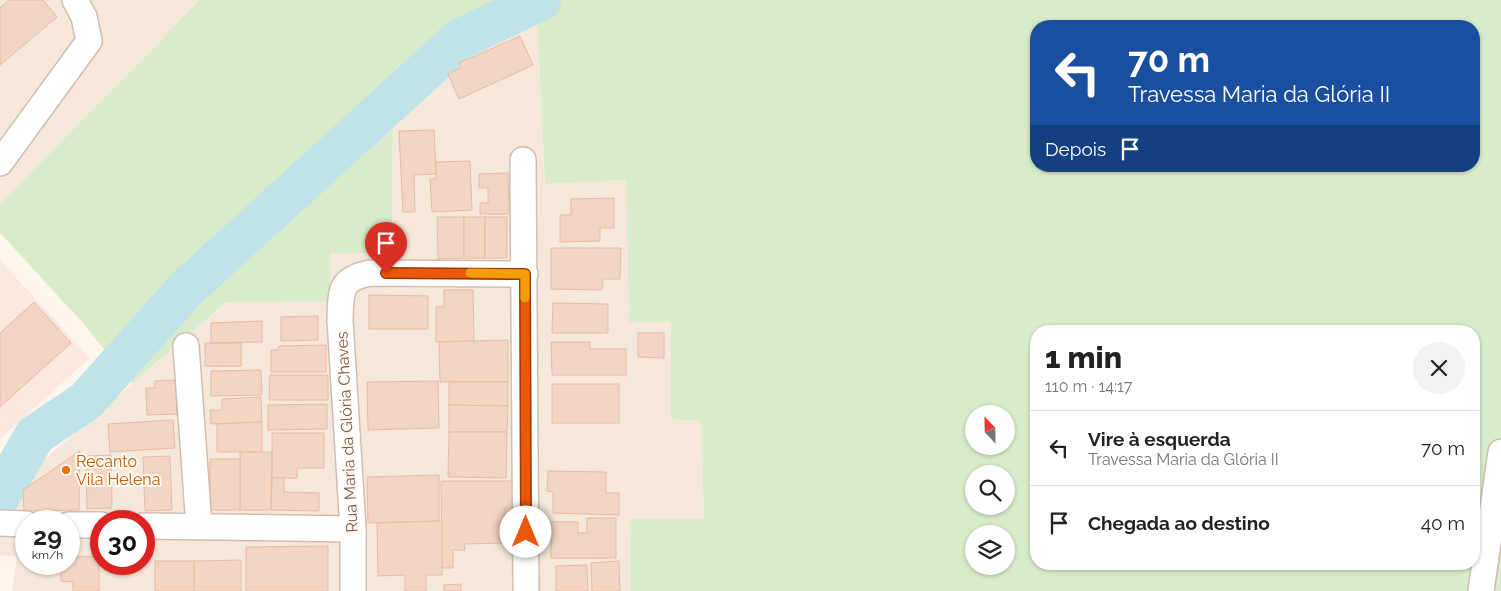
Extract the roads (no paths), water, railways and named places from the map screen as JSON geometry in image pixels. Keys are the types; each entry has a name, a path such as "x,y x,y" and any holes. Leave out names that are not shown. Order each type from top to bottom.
{"street":[{"path":"0,163 89,41 84,17 75,0"},
{"path":"523,160 526,591"},
{"name":"Rua Maria da Glória Chaves","path":"353,591 353,529 340,320 344,286 352,276 386,273 525,274"},
{"path":"186,346 199,526"},
{"path":"1481,591 1501,452"},
{"path":"155,526 353,529"}],"waterway":[{"path":"0,496 35,435 86,401 186,289 460,39 541,0"}],"place":[{"name":"Recanto Vila Helena","path":"66,470"}]}
